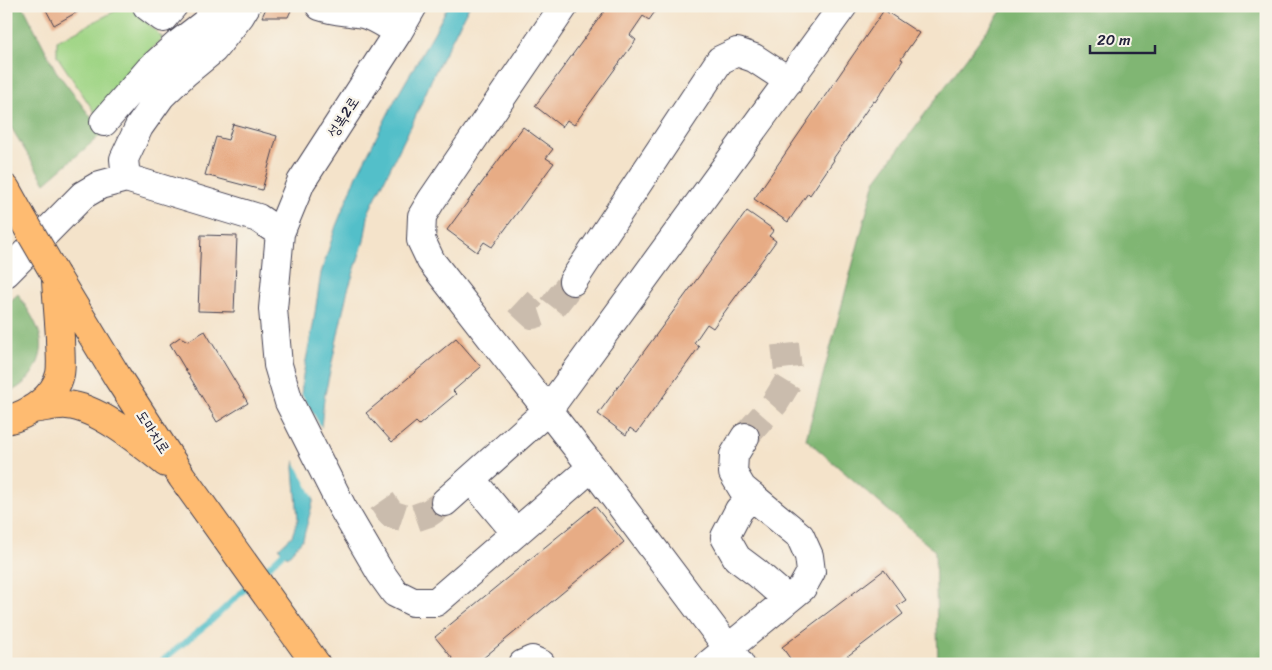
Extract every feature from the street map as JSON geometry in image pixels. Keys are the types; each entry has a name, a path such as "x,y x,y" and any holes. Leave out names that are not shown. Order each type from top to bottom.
{"main road":[{"name":"도마치로","path":"6,188 56,276 118,378 182,477 316,664"},
{"path":"6,420 32,409 45,400 60,374 56,276"},
{"path":"32,409 67,405 90,410 120,428 182,477"}],"street":[{"path":"104,122 149,70 204,24 220,6"},
{"path":"126,178 124,158 139,127 162,96 185,73 213,50 246,6"},
{"path":"320,6 336,11 365,14 398,32"},
{"name":"성복2로","path":"413,6 300,182 280,233 273,308 278,365 289,402 342,507 380,572 395,593 413,602 436,602 592,467"},
{"path":"564,6 422,216 421,240 431,261 592,467 725,659 802,588 811,572 809,556 800,536 742,488 733,473 734,454 745,437"},
{"path":"445,502 548,410 843,6"},
{"path":"161,10 188,36"},
{"path":"573,281 720,60 737,52 754,58 789,82"},
{"path":"6,273 83,195 100,184 126,178 258,218 280,233"},
{"path":"471,479 516,533"},
{"path":"752,496 739,510 725,537 737,558 787,600"},
{"path":"524,664 532,660 541,664"}],"green space":[{"path":"6,6 23,6 56,71 103,133 45,183 6,119"},
{"path":"125,6 130,6 163,38 134,67 97,116 57,56 57,41"},
{"path":"1005,6 1266,6 1266,664 938,664 935,551 806,439 875,181"},
{"path":"18,294 38,328 41,340 41,353 36,367 28,379 16,389 6,392 6,305"}],"water":[{"path":"448,6 469,6 433,76 414,120 369,211 364,241 347,293 324,399 313,502 303,539 287,557 279,548 292,536 298,519 294,468 303,375 321,273 336,226 358,173 395,100"}],"pier":[{"path":"299,390 323,430 315,501 293,458"}],"building":[{"path":"44,6 77,6 79,11 54,25"},
{"path":"267,6 293,6 288,17 262,17"},
{"path":"608,6 659,6 649,20 643,16 630,35 636,40 574,125 567,120 562,127 535,106"},
{"path":"884,10 919,33 875,102 873,101 810,195 808,193 788,222 754,199"},
{"path":"233,124 277,136 262,190 205,175 216,137 228,140"},
{"path":"523,127 553,149 546,158 554,163 492,247 484,242 477,252 447,230"},
{"path":"747,211 774,230 769,236 776,241 713,328 707,324 694,343 699,347 637,433 630,428 626,435 598,414"},
{"path":"201,235 237,236 234,312 198,311"},
{"path":"205,331 248,403 217,422 170,344 180,337 188,341"},
{"path":"456,338 481,367 453,391 456,394 419,425 416,422 392,442 366,413"},
{"path":"595,506 624,542 476,664 457,664 435,637"},
{"path":"884,570 906,600 897,606 903,614 837,664 794,664 782,647"}],"waterway":[{"path":"261,574 288,548"},
{"path":"158,664 211,621 250,584"}],"tunnel":[{"path":"518,301 533,315 551,309 573,281"},
{"path":"745,437 775,403 789,380 785,344"},
{"path":"382,501 391,514 409,520 429,513 445,502"}]}
